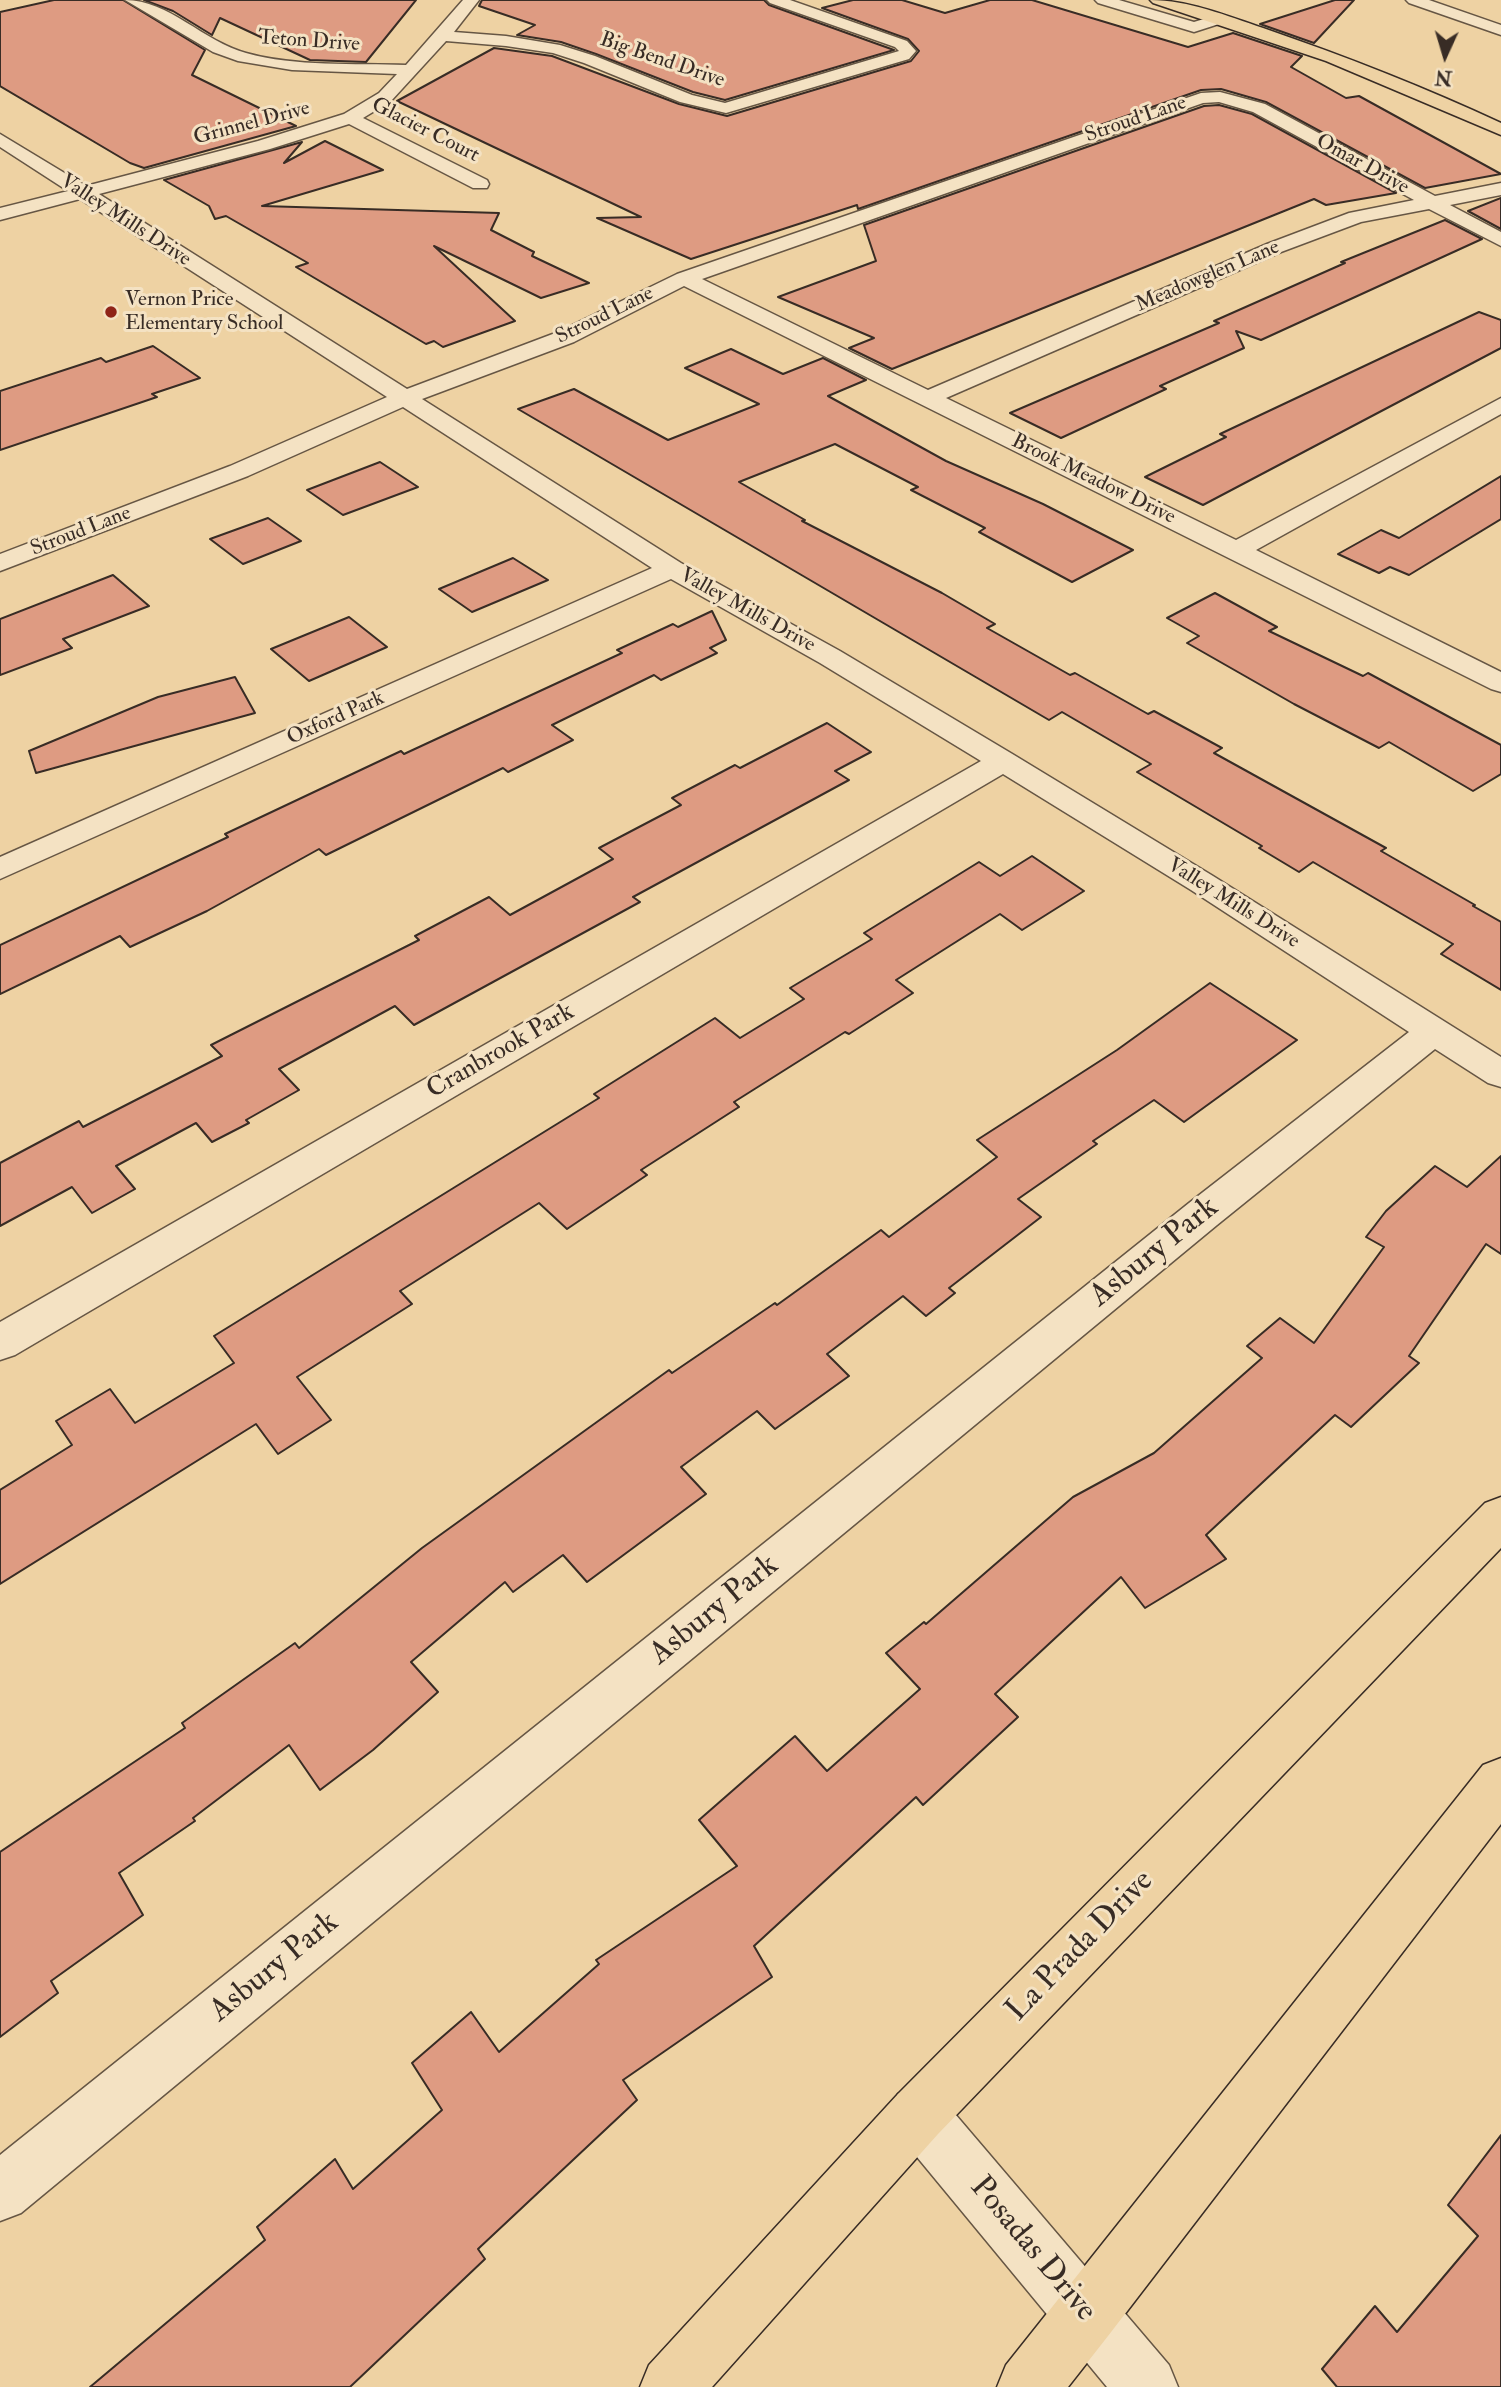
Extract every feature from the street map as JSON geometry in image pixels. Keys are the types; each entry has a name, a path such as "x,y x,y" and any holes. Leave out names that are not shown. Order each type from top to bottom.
{"main road":[{"path":"1158,0 1381,75 1501,130"},
{"name":"La Prada Drive","path":"671,2387 918,2114 1501,1517"},
{"path":"1028,2387 1501,1783"}],"street":[{"name":"Teton Drive","path":"133,0 219,49 244,58 292,65 412,70"},
{"name":"Grinnel Drive","path":"0,214 264,145 350,118 385,97 412,70 471,0"},
{"name":"Big Bend Drive","path":"442,36 493,39 569,52 698,103 726,108 903,56 908,51 901,44 775,0"},
{"path":"1103,0 1194,27 1220,19"},
{"path":"1423,1 1501,30"},
{"name":"Omar Drive","path":"1220,97 1259,108 1501,240"},
{"name":"Stroud Lane","path":"0,563 239,471 404,398 566,337 684,278 1099,131 1200,98 1220,97"},
{"name":"Glacier Court","path":"350,118 480,184"},
{"name":"Valley Mills Drive","path":"0,139 672,569 830,657 1003,761 1202,883 1501,1074"},
{"name":"Meadowglen Lane","path":"926,399 1274,248 1356,217 1501,189"},
{"name":"Brook Meadow Drive","path":"684,278 1501,683"},
{"path":"1237,550 1501,405"},
{"name":"Oxford Park","path":"0,869 672,569"},
{"name":"Cranbrook Park","path":"0,1343 1003,761"},
{"name":"Asbury Park","path":"0,2192 1192,1223 1433,1032"},
{"name":"Posadas Drive","path":"918,2114 1147,2387"}],"building":[{"path":"54,0 123,0 205,50 192,75 296,126 144,168 130,163 0,86 0,12"},
{"path":"144,0 416,0 366,62 310,60 220,18 212,35 173,11"},
{"path":"482,0 764,0 769,5 894,50 725,100 693,92 561,42 517,35 535,25 479,6"},
{"path":"853,0 902,0 945,13 990,0 1032,0 1188,47 1233,33 1302,56 1291,67 1346,98 1359,96 1501,174 1425,188 1266,102 1221,89 1201,90 858,209 857,205 691,259 597,218 641,217 397,101 494,48 552,56 679,104 727,116 911,61 919,51 908,39 822,8"},
{"path":"1335,0 1354,0 1314,43 1260,24"},
{"path":"1219,105 1252,114 1396,193 1326,205 1314,199 892,369 849,348 874,338 778,297 876,261 864,225 1204,106"},
{"path":"325,141 383,170 262,206 499,213 491,230 534,252 532,256 589,283 541,298 434,246 515,321 443,347 434,341 426,344 296,267 308,263 226,216 215,219 209,206 164,180 302,142 284,163"},
{"path":"1501,198 1501,229 1468,211"},
{"path":"1445,220 1482,239 1261,340 1236,331 1244,348 1160,386 1166,389 1061,438 1010,413 1219,323 1214,321 1345,263 1341,262"},
{"path":"1479,312 1501,320 1501,348 1203,505 1145,477 1226,437 1220,434"},
{"path":"153,346 200,378 152,394 157,397 0,450 0,391 101,358 106,362"},
{"path":"731,349 783,374 823,358 866,380 828,396 946,461 1043,504 1133,550 1072,582 979,532 985,528 911,490 918,487 835,444 739,482 805,520 802,521 942,593 995,624 987,628 1070,675 1075,673 1148,714 1154,711 1222,748 1214,753 1386,848 1381,851 1501,922 1501,990 1441,954 1453,944 1313,862 1299,872 1259,848 1262,846 1137,772 1151,764 1062,712 1049,720 518,409 574,389 668,440 759,404 685,368"},
{"path":"380,462 418,487 343,515 307,490"},
{"path":"1501,476 1501,519 1409,575 1390,567 1379,573 1338,554 1381,530 1399,538"},
{"path":"268,518 301,541 243,564 210,539"},
{"path":"513,558 548,580 472,612 439,589"},
{"path":"113,575 149,606 63,639 72,648 0,675 0,619"},
{"path":"1215,593 1277,627 1269,631 1363,676 1368,673 1501,745 1501,774 1473,791 1389,742 1379,748 1294,704 1187,643 1199,636 1167,618"},
{"path":"712,611 726,640 710,648 717,653 661,680 654,675 552,725 573,740 508,772 503,768 326,855 319,849 207,911 130,947 120,936 0,994 0,945 401,751 404,754 622,653 617,650 673,624 678,627"},
{"path":"349,617 387,647 309,681 271,649"},
{"path":"235,677 255,713 36,773 29,751 158,697"},
{"path":"827,723 871,752 835,771 849,780 633,897 640,902 414,1025 395,1006 279,1069 299,1090 246,1120 249,1123 212,1142 196,1123 116,1166 135,1189 92,1213 72,1187 0,1226 0,1163 79,1121 83,1127 222,1056 211,1045 419,940 415,936 489,897 510,915 613,859 599,848 681,805 672,798 735,765 740,768"},
{"path":"1032,856 1084,891 1022,930 1000,914 896,980 913,993 734,1102 739,1107 641,1170 647,1175 567,1229 539,1203 400,1291 412,1304 297,1377 331,1420 278,1454 256,1424 0,1584 0,1490 72,1445 56,1421 110,1389 135,1423 234,1363 214,1336 599,1098 594,1094 715,1018 740,1038 804,999 790,988 872,939 864,933 979,862 1000,876"},
{"path":"1210,983 1297,1040 1184,1122 1154,1100 1093,1141 1097,1144 1018,1199 1041,1217 949,1288 955,1293 926,1316 903,1296 827,1354 849,1376 775,1429 757,1411 681,1467 706,1494 587,1582 563,1555 513,1592 505,1582 411,1662 438,1692 373,1750 320,1790 289,1745 193,1818 195,1821 119,1873 143,1915 51,1981 58,1993 0,2037 0,1852 185,1728 182,1723 295,1643 299,1648 422,1548 669,1370 672,1373 775,1303 777,1305 881,1230 889,1237 997,1157 977,1140 1117,1050"},
{"path":"1501,1156 1501,1254 1486,1244 1409,1356 1419,1363 1351,1427 1335,1415 1206,1535 1226,1559 1145,1608 1121,1577 995,1694 1018,1717 923,1805 916,1797 754,1946 772,1977 623,2080 637,2100 478,2249 485,2259 350,2387 90,2387 265,2240 257,2227 335,2159 353,2189 442,2110 412,2063 471,2012 499,2052 599,1964 596,1960 737,1866 699,1820 795,1736 827,1771 920,1689 886,1653 924,1622 926,1624 1073,1497 1154,1453 1262,1358 1247,1346 1280,1318 1314,1343 1384,1247 1366,1237 1386,1211 1435,1166 1467,1187"},
{"path":"1501,2135 1501,2387 1337,2387 1322,2369 1375,2306 1397,2332 1478,2236 1448,2205"}],"place":[{"name":"Vernon Price Elementary School","path":"111,312"}]}
